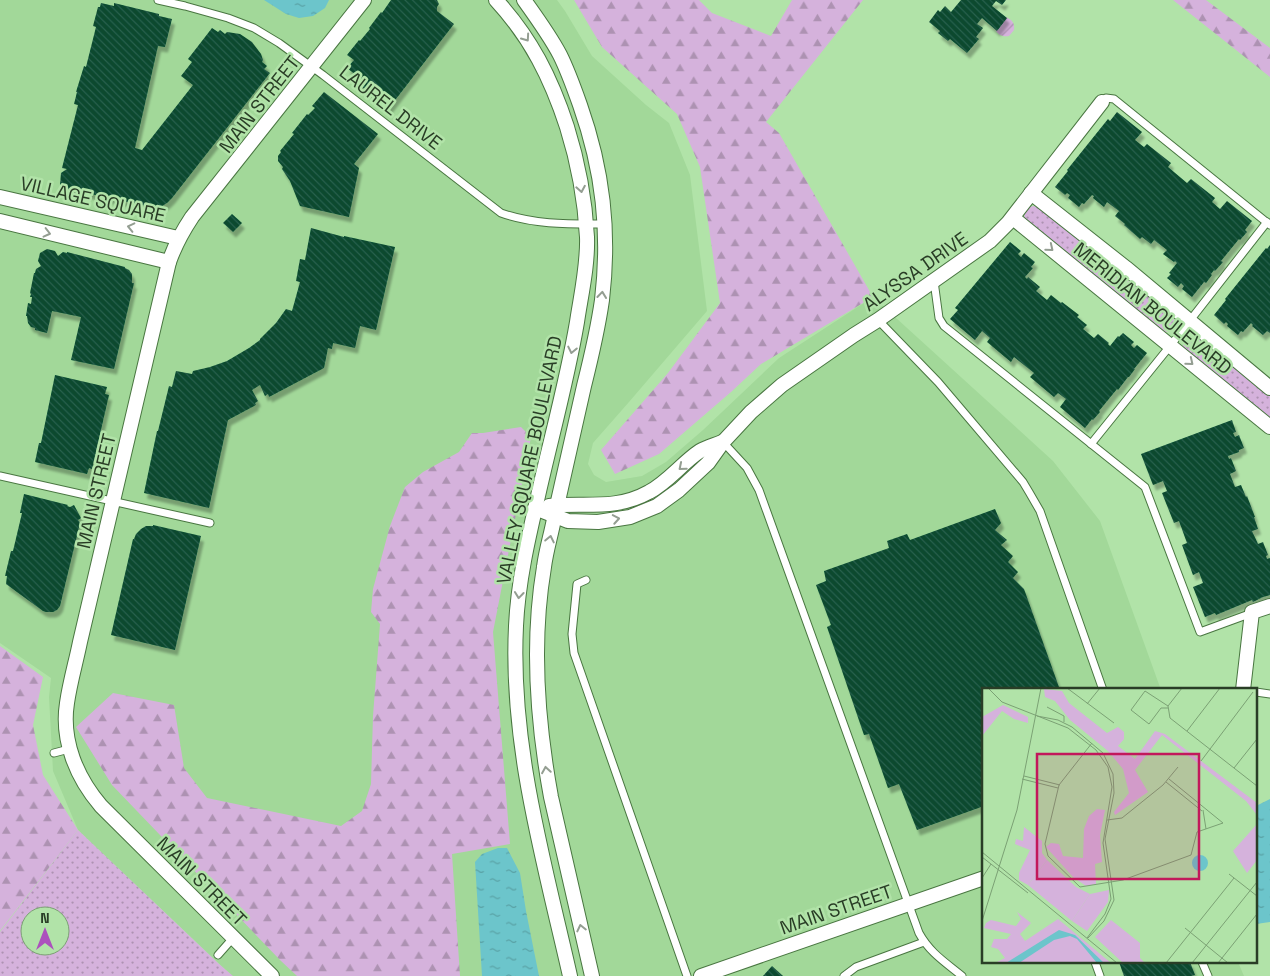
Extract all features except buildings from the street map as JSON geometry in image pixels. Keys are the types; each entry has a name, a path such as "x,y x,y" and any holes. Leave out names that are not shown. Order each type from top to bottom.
{"street":[{"name":"MAIN STREET","path":"272,976 90,794 81,780 69,749 66,732 67,704 169,262 178,238 192,217 364,0"},
{"name":"VALLEY SQUARE BOULEVARD","path":"496,0 528,41 546,72 560,104 577,166 585,224 586,254 574,337 524,557 517,618 516,694 524,766 570,976"},
{"name":"VALLEY SQUARE BOULEVARD","path":"524,0 560,54 575,90 596,159 603,197 605,224 605,260 601,303 591,358 544,565 538,613 537,668 542,742 551,797 592,976"},
{"name":"ALYSSA DRIVE","path":"535,508 556,511 568,521 598,522 630,517 657,506 679,490 708,463 722,442 751,412 782,385 990,241 1013,218 1102,102"},
{"name":"MERIDIAN BOULEVARD","path":"1031,193 1270,388"},
{"name":"VILLAGE SQUARE","path":"0,197 178,238"},
{"name":"MERIDIAN BOULEVARD","path":"1013,218 1270,427"},
{"path":"0,221 169,262"},
{"path":"1243,688 1252,612 1270,606"},
{"name":"MAIN STREET","path":"701,976 982,879"}],"lane":[{"name":"LAUREL DRIVE","path":"158,0 185,6 254,28 279,43 501,213 531,221 605,224"},
{"path":"1091,444 1268,224 1114,99 1106,98 1102,102"},
{"path":"934,280 939,318 944,326 1145,487 1200,632 1252,612"},
{"path":"878,320 938,382 1029,492 1040,511 1102,688"},
{"path":"722,442 747,468 759,490 919,933 933,953 962,976"},
{"path":"0,476 210,523"},
{"path":"586,580 577,584 572,634 574,653 688,976"},
{"path":"54,753 69,749"},
{"path":"218,955 234,938"},
{"path":"844,976 856,967 924,942"},
{"path":"1096,964 1100,976"},
{"path":"1203,964 1208,976"}],"shaded area":[{"path":"0,0 557,0 592,56 646,105 669,123 690,175 707,311 593,443 588,464 594,475 606,482 642,476 666,462 703,430 779,358 873,297 1053,461 1100,521 1160,688 982,688 982,964 1239,964 1244,976 232,976 78,830 53,771 49,697 51,678 0,643"}],"green space":[{"path":"574,0 699,0 712,13 771,36 792,0 863,0 766,122 779,133 873,297 761,364 659,454 615,474 601,450 668,373 720,303 700,167 677,114 602,47"},
{"path":"1173,0 1206,0 1270,48 1270,77"},
{"path":"1006,17 1014,25 1014,30 1009,36 999,34 995,29"},
{"path":"1029,207 1039,208 1170,314 1174,319 1173,329 1168,332 1161,332 1025,221 1025,211"},
{"path":"1193,334 1270,394 1270,419 1184,349 1184,340 1187,336"},
{"path":"521,427 531,437 493,632 510,844 452,854 460,976 297,976 112,785 76,727 113,693 174,705 184,768 207,798 341,826 362,811 371,784 373,716 380,624 371,612 373,589 390,526 405,487 423,472 459,452 472,433"},
{"path":"0,646 43,677 33,725 43,775 78,830 0,931"},
{"path":"78,830 233,976 0,976 0,932"}],"water":[{"path":"264,0 329,0 325,8 313,16 299,18 286,14"},
{"path":"1270,799 1270,922 1258,924 1258,805"},
{"path":"498,848 507,848 520,873 539,976 482,976 475,862 482,854"}]}
